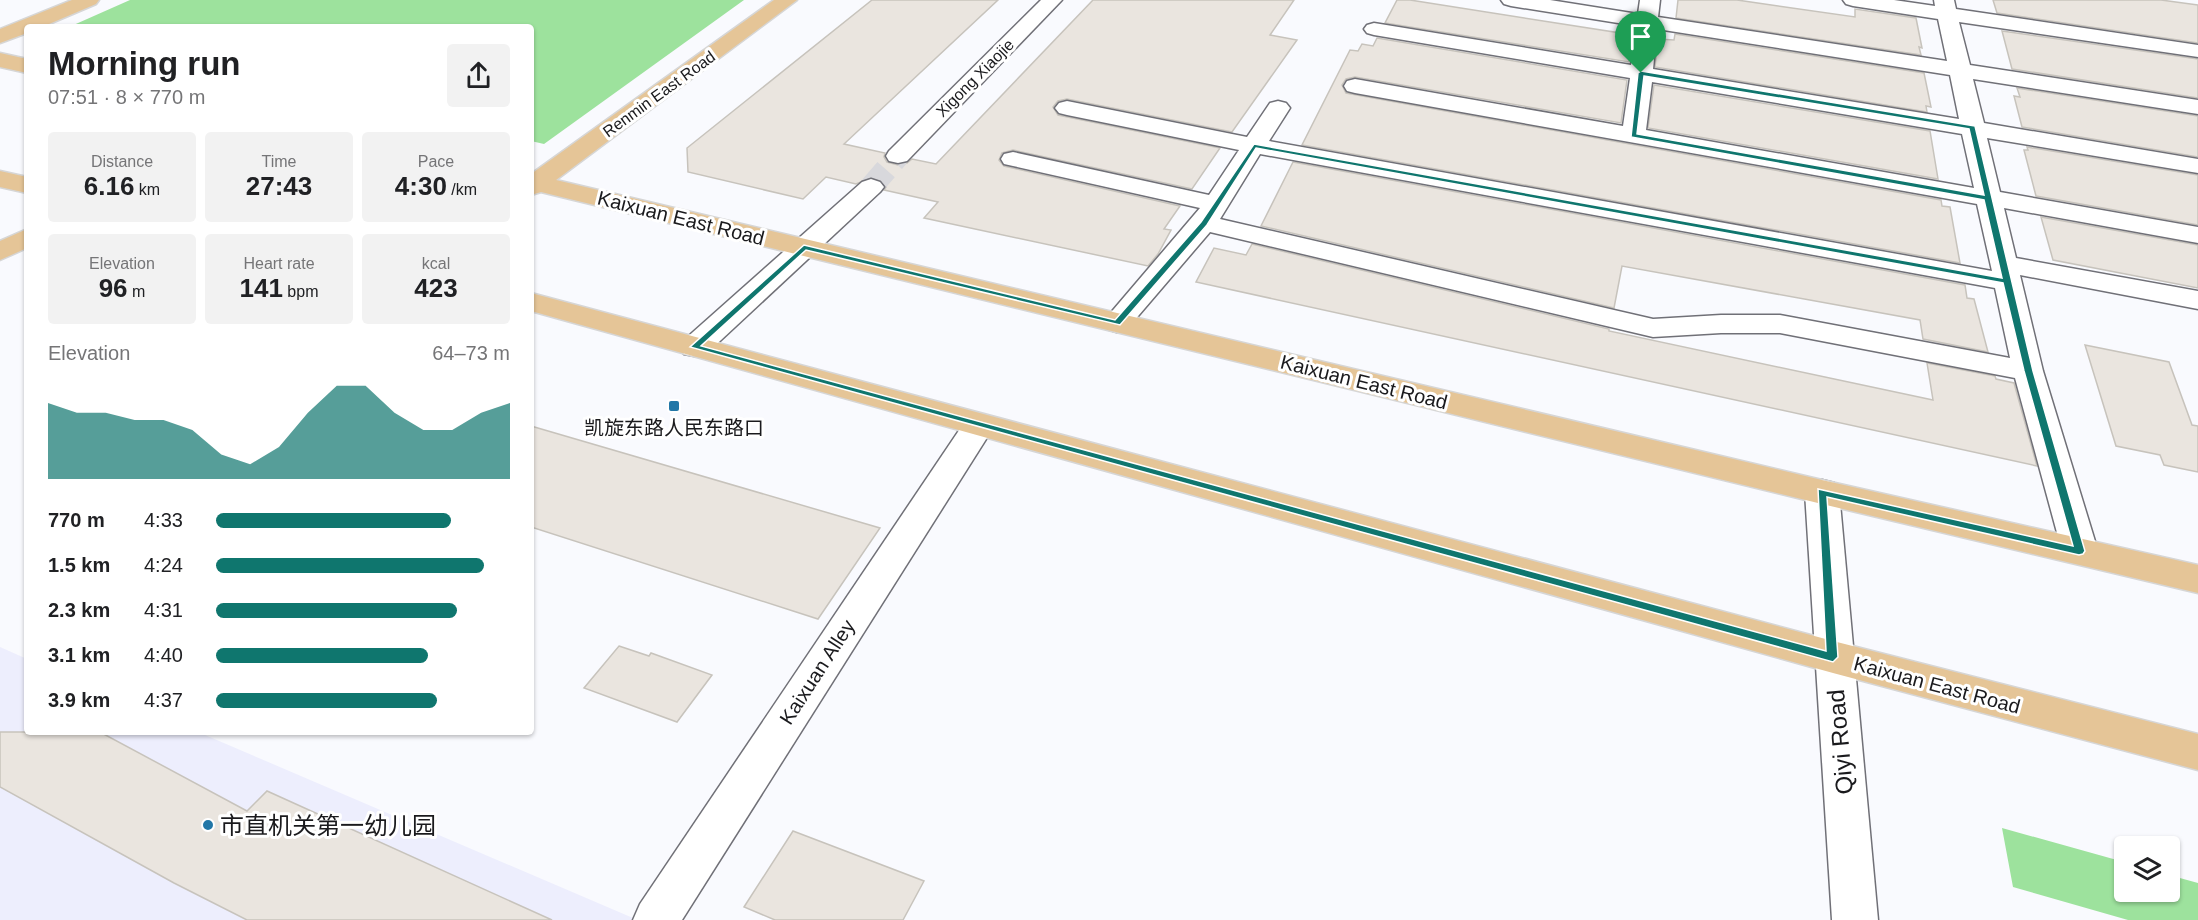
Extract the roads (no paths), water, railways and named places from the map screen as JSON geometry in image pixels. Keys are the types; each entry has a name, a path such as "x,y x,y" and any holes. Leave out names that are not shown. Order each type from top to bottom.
{"main road":[{"path":"31,24 89,0"},
{"name":"Renmin East Road","path":"534,183 787,0"},
{"path":"0,37 24,27"},
{"path":"0,60 24,65"},
{"path":"0,179 24,184"},
{"name":"Kaixuan East Road","path":"534,184 1822,492 2198,579"},
{"path":"0,227 24,215"},
{"path":"0,252 24,239"},
{"name":"Kaixuan East Road","path":"534,303 1833,657 2198,752"}],"street":[{"name":"Xigong Xiaojie","path":"898,156 1052,0"},
{"path":"1511,0 1649,11 1959,70 2198,107"},
{"path":"1853,0 1946,7 2198,51"},
{"path":"1946,7 2028,371 2079,551"},
{"path":"1634,135 1649,11"},
{"path":"1374,30 2198,166"},
{"path":"1355,86 2198,235"},
{"path":"1067,108 1254,146 2005,273 2198,300"},
{"path":"1117,323 1210,214 1278,108"},
{"path":"1013,159 1210,214 1653,328 1721,324 1780,324 2028,371"},
{"path":"694,347 871,187"},
{"name":"Kaixuan Alley","path":"656,920 979,425"},
{"name":"Qiyi Road","path":"1822,492 1833,657 1856,920"}],"tunnel":[{"path":"871,187 898,156"}],"place":[{"name":"凯旋东路人民东路口","path":"674,406"},
{"name":"市直机关第一幼儿园","path":"208,825"}]}
